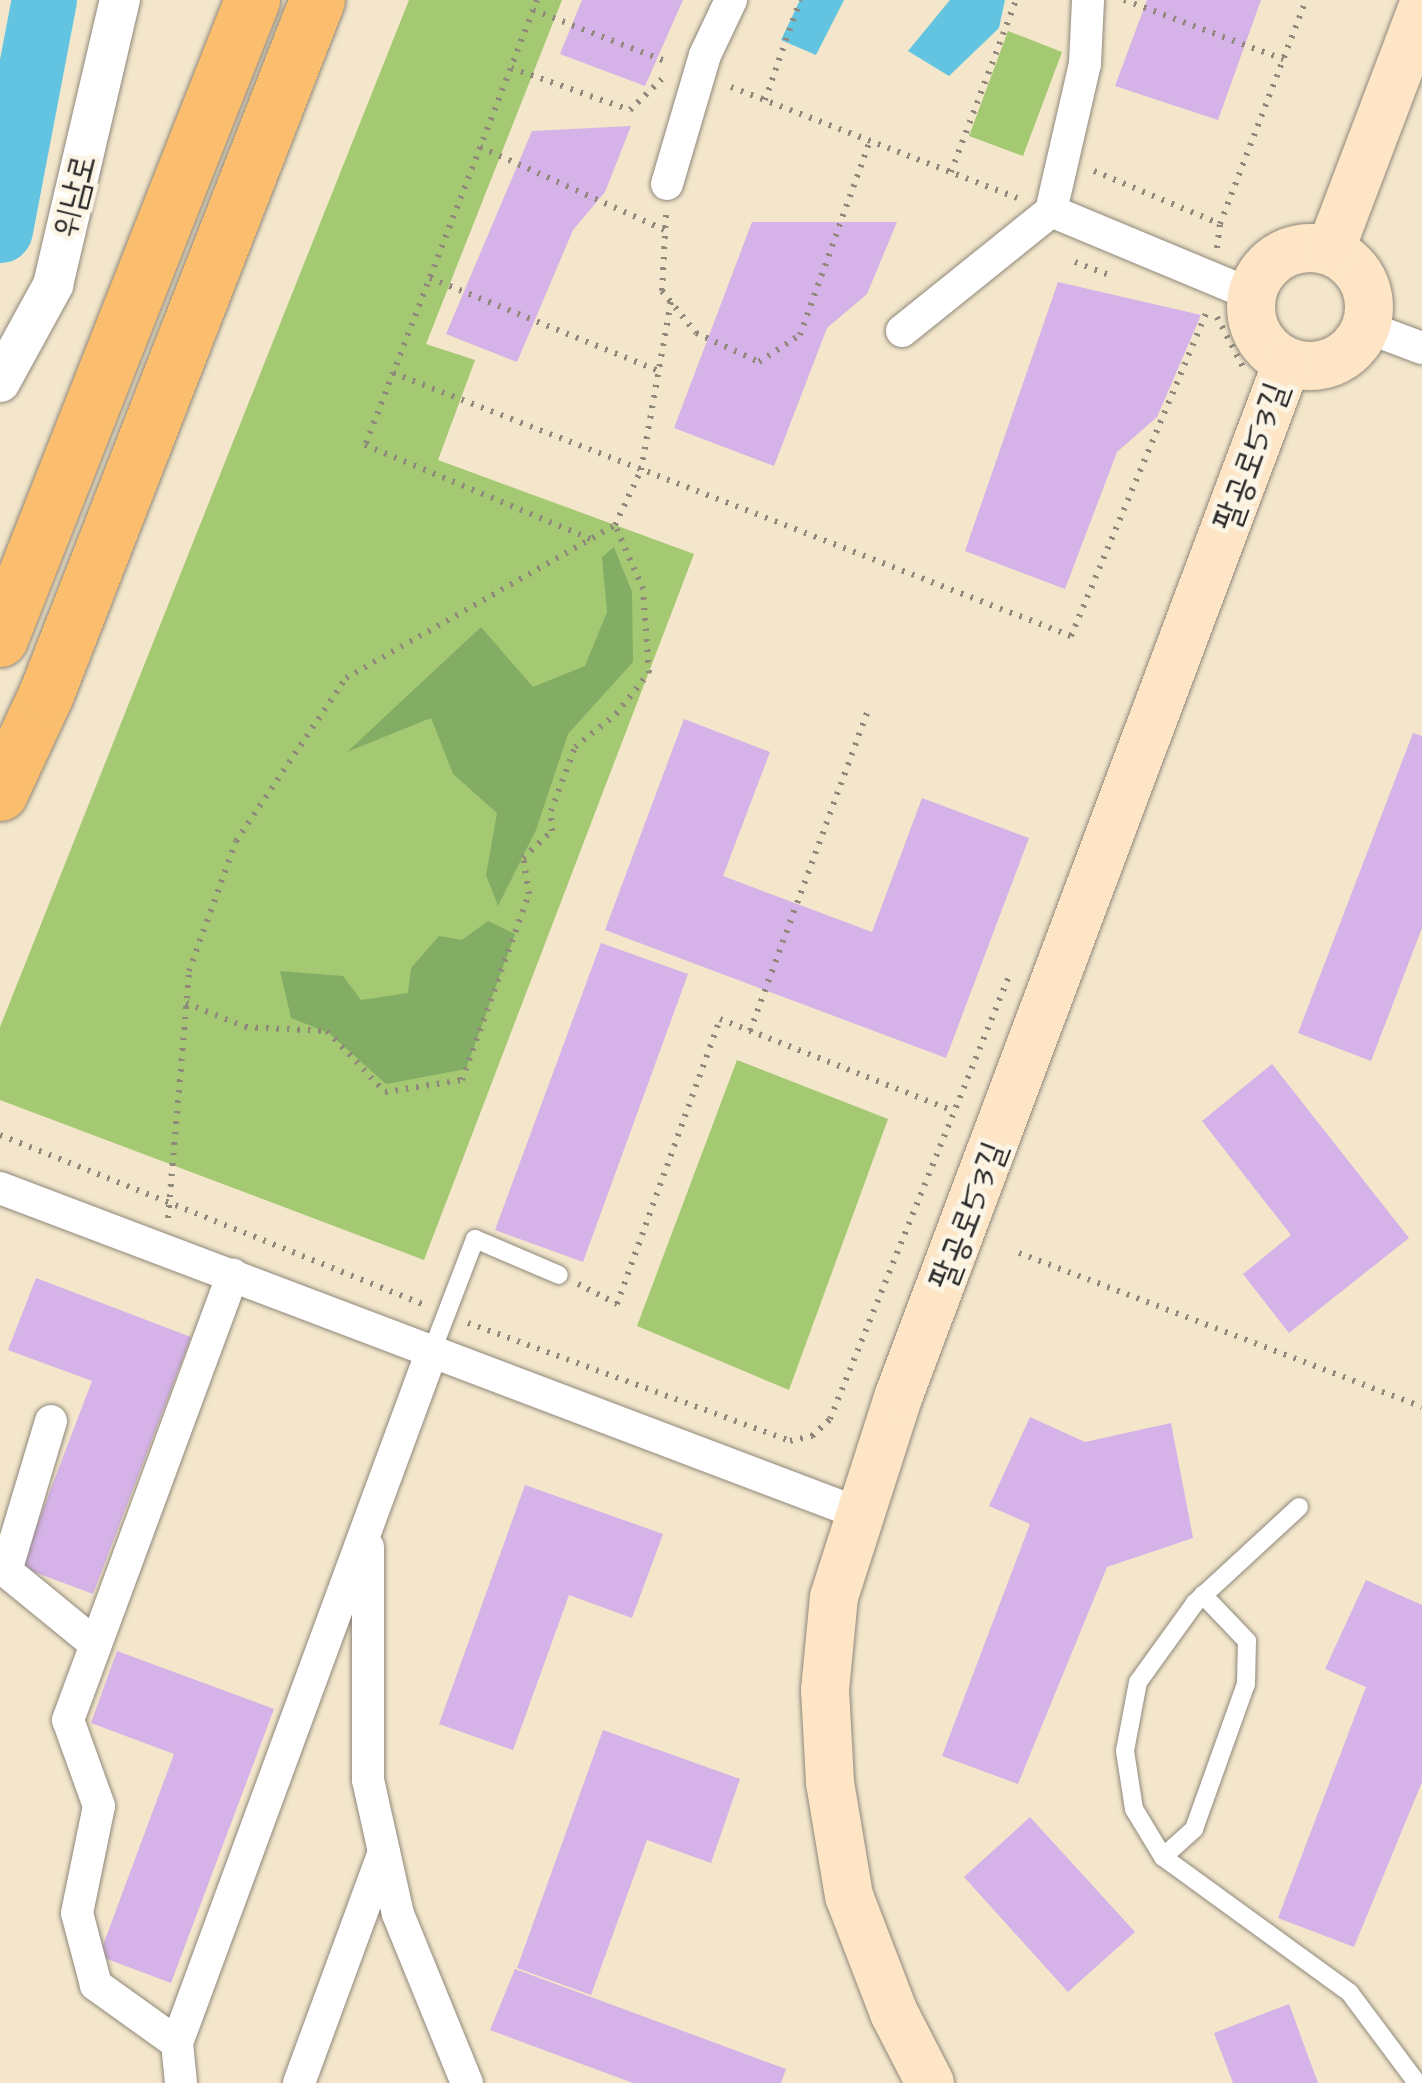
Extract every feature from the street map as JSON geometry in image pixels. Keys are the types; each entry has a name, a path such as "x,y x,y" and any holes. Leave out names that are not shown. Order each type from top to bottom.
{"highway":[{"path":"0,639 252,0"},
{"path":"0,793 46,694 318,0"}],"main road":[{"path":"1330,251 1422,9"},
{"path":"1296,250 1330,251 1347,260 1368,290 1366,327 1343,357 1307,366 1286,363 1225,292 1280,256 1296,250"},
{"name":"팔공로53길","path":"930,2083 894,2013 850,1896 830,1782 824,1690 834,1597 899,1395 1286,363"}],"street":[{"name":"위남로","path":"0,382 53,285 120,0"},
{"path":"667,184 699,74 730,0"},
{"path":"902,331 1051,211 1085,64 1088,0"},
{"path":"1051,211 1225,292"},
{"path":"1366,327 1422,348"},
{"path":"0,1188 861,1514"},
{"path":"177,2043 96,1985 77,1913 99,1806 68,1720 233,1275"},
{"path":"181,2083 177,2043 432,1351"},
{"path":"51,1421 6,1570 94,1643"},
{"path":"370,1513 365,1724 368,1780 398,1914 467,2083"},
{"path":"299,2083 384,1852"}],"lane":[{"path":"432,1351 475,1240 559,1274"},
{"path":"1299,1507 1203,1596 1138,1682 1125,1750 1134,1808 1163,1857 1350,1994 1417,2083"},
{"path":"1163,1857 1194,1829 1246,1684 1248,1641 1203,1596"}],"path":[{"path":"537,0 365,446 592,539"},
{"path":"765,100 800,0"},
{"path":"950,172 1016,0"},
{"path":"1124,0 1284,60"},
{"path":"1240,378 1244,367 1225,292 1220,224 1306,0"},
{"path":"511,68 630,110 676,66 534,10"},
{"path":"699,74 1051,211"},
{"path":"667,184 662,291 696,333 759,362 800,335 870,141"},
{"path":"480,147 665,230"},
{"path":"1096,154 1094,173 1220,224"},
{"path":"430,278 659,371"},
{"path":"393,373 1071,636 1225,292"},
{"path":"165,1249 189,970 236,841 346,678 616,526 642,470 671,302"},
{"path":"186,1003 245,1027 326,1031 384,1092 462,1080 528,894 523,858 552,830 551,811 574,747 616,714 649,673 643,589 616,526"},
{"path":"750,1031 868,710"},
{"path":"455,1318 790,1441 812,1436 830,1419 1012,968"},
{"path":"559,1274 617,1304 720,1019 954,1111"},
{"path":"0,1135 437,1310"},
{"path":"1019,1253 1422,1407"}],"green space":[{"path":"409,0 562,0 426,344 475,360 438,460 694,554 424,1260 0,1100 0,1027"},
{"path":"1008,31 1062,52 1023,156 969,136"},
{"path":"614,547 632,592 633,662 568,734 536,830 498,906 486,875 497,813 453,774 431,718 347,752 481,627 533,687 585,666 607,612 602,557"},
{"path":"488,921 515,934 466,1069 386,1084 329,1033 291,1018 280,971 343,976 361,1000 408,993 411,968 439,936 462,940"},
{"path":"737,1060 888,1119 789,1390 637,1326"}],"water":[{"path":"800,0 844,0 816,55 781,40"},
{"path":"950,0 1005,0 999,28 949,76 908,51"}],"building":[{"path":"582,0 683,0 645,86 560,54"},
{"path":"1147,0 1261,0 1218,120 1115,86"},
{"path":"631,126 605,192 573,230 517,362 446,334 532,131"},
{"path":"752,222 897,222 867,294 827,328 774,466 674,428"},
{"path":"1058,282 1201,315 1157,417 1117,452 1065,589 965,551"},
{"path":"684,719 770,752 723,876 872,932 922,798 1029,838 946,1058 605,930"},
{"path":"1413,733 1422,736 1422,928 1371,1061 1298,1033"},
{"path":"601,943 688,974 583,1262 495,1230"},
{"path":"1272,1064 1409,1238 1289,1333 1243,1274 1291,1235 1202,1121"},
{"path":"36,1278 191,1337 93,1594 21,1567 92,1381 8,1350"},
{"path":"1030,1417 1085,1442 1171,1423 1193,1538 1107,1567 1018,1784 942,1756 1030,1524 989,1506"},
{"path":"525,1485 663,1534 632,1618 569,1595 513,1750 439,1724"},
{"path":"1366,1580 1422,1605 1422,1782 1354,1947 1278,1918 1366,1687 1325,1669"},
{"path":"117,1651 274,1709 171,1983 99,1956 174,1754 91,1723"},
{"path":"603,1730 740,1779 711,1863 647,1840 591,1995 517,1968"},
{"path":"1030,1817 1135,1932 1068,1992 964,1877"},
{"path":"515,1969 786,2069 781,2083 633,2083 490,2030"},
{"path":"1289,2004 1318,2083 1233,2083 1214,2033"}],"waterway":[{"path":"0,230 44,0"}]}
